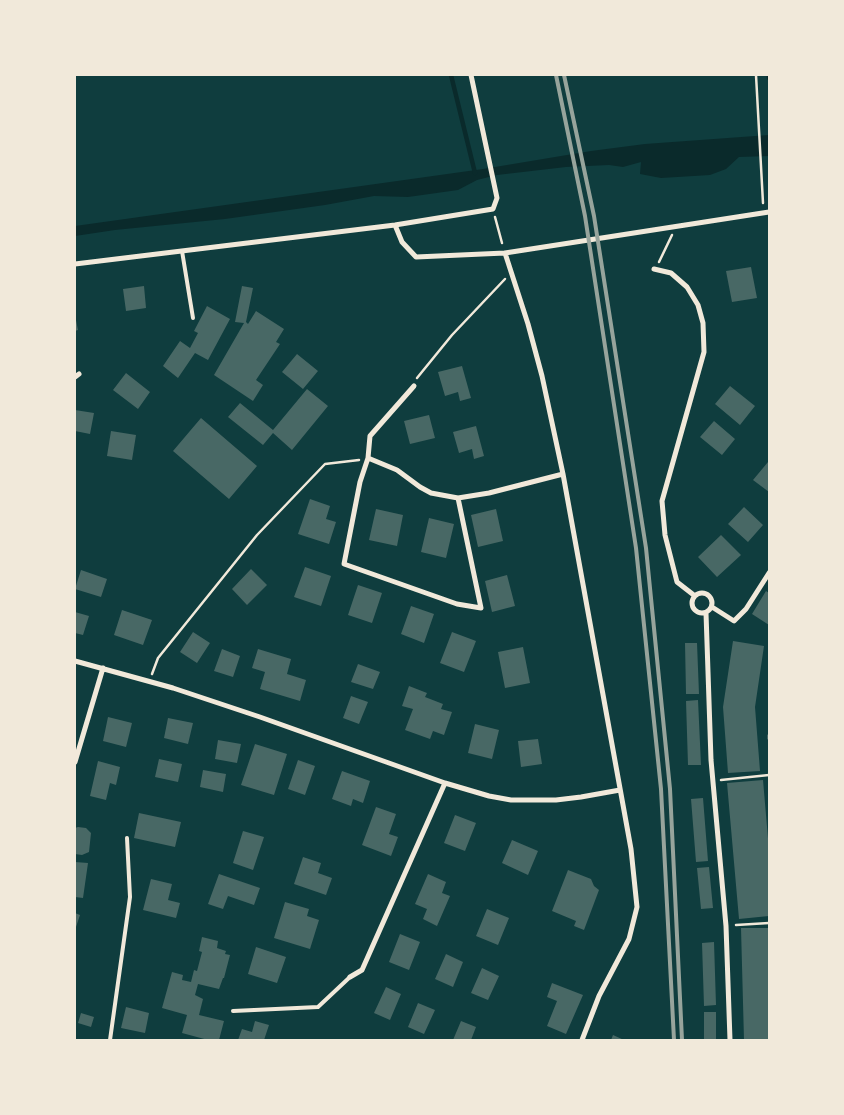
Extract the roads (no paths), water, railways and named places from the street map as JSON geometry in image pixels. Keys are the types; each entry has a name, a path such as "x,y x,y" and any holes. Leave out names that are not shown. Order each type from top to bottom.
{"street":[{"path":"75,264 395,225 493,209 497,198 470,75"},
{"path":"395,225 402,242 416,257 505,253 766,212"},
{"path":"505,253 542,376 563,474 631,848 637,907 630,939 600,996 582,1040"},
{"path":"654,270 671,273 687,287 698,305 703,323 704,352 662,501 665,536 677,582 695,596"},
{"path":"414,386 370,436 368,458 360,482 344,564 457,604 481,608 458,498"},
{"path":"368,458 397,470 431,493 458,498 489,493 563,474"},
{"path":"712,607 734,621 746,609 769,573"},
{"path":"695,596 698,594 708,595 711,598 712,607"},
{"path":"695,596 693,600 694,609 702,614 712,607"},
{"path":"706,613 712,780 726,926 730,1040"},
{"path":"75,661 149,681 260,716 445,783 489,796 511,800 556,800 620,790"},
{"path":"75,762 103,668"},
{"path":"350,977 362,970 445,783"}],"lane":[{"path":"182,251 193,318"},
{"path":"110,1040 130,897 127,838"},
{"path":"233,1011 318,1007 350,977"}],"water":[{"path":"769,135 769,156 739,157 726,169 710,175 661,178 640,174 641,162 623,167 609,165 566,167 497,175 477,180 458,190 408,197 374,196 225,219 75,236 75,226 483,169 591,151 645,144"}],"waterway":[{"path":"451,75 475,173"}],"railway":[{"path":"556,75 585,216 636,548 661,789 674,1040"},
{"path":"564,75 594,216 646,548 670,789 682,1040"}]}
